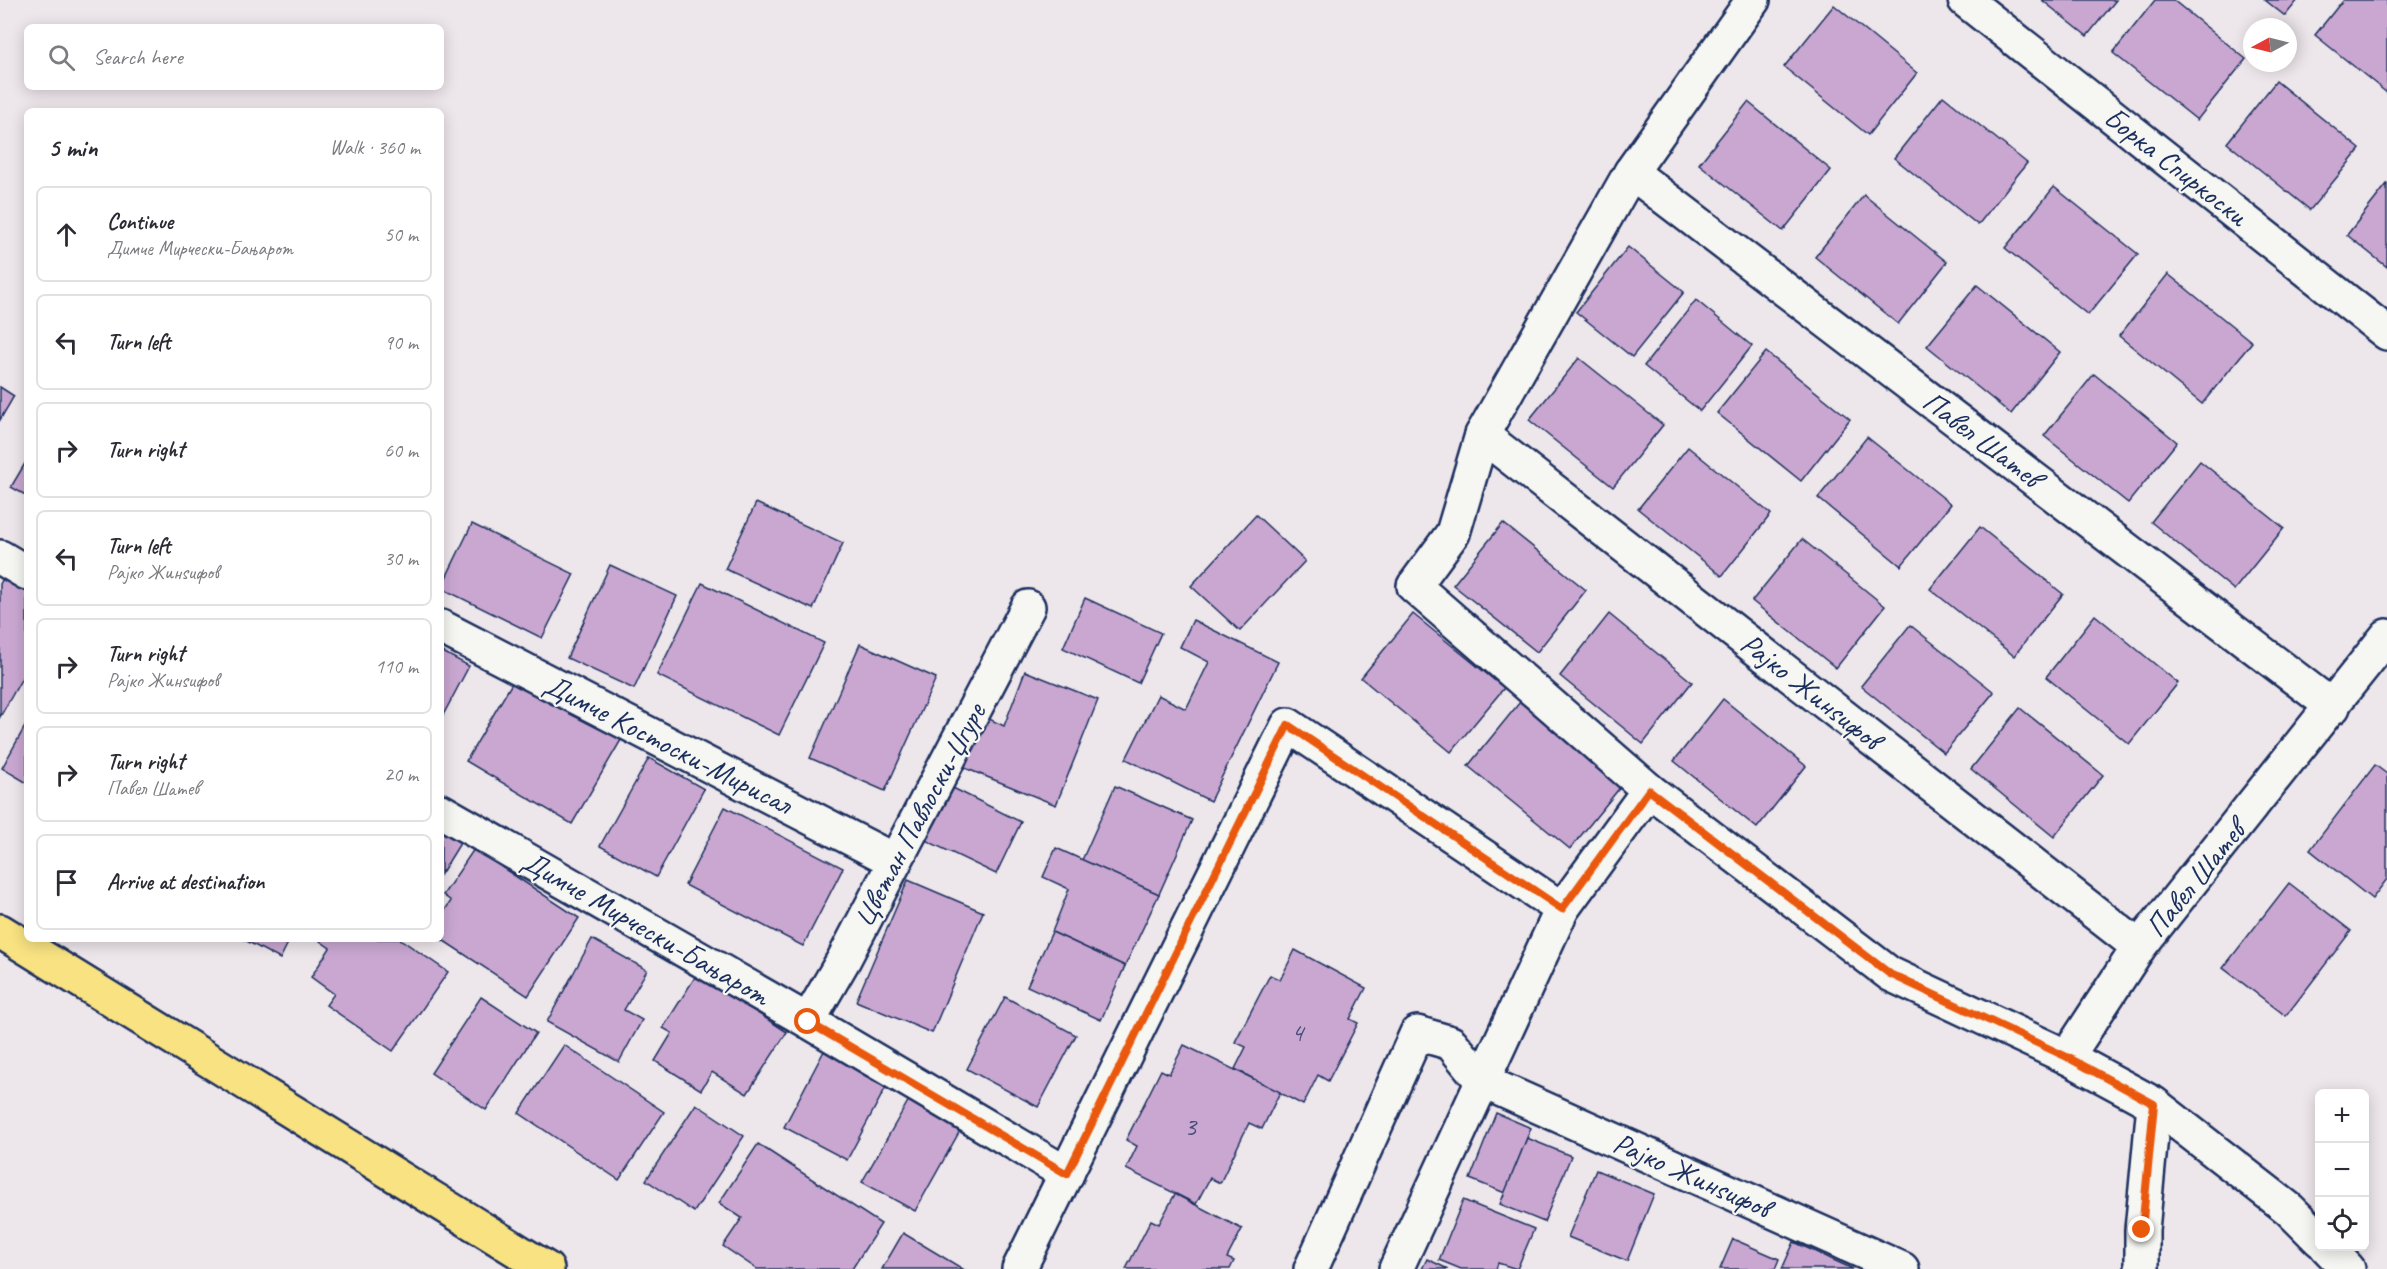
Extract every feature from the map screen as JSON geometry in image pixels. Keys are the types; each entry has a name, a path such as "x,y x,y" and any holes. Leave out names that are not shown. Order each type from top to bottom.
{"main road":[{"path":"0,931 547,1269"}],"street":[{"path":"1753,0 1631,172 1482,435 1453,533 1414,586 1649,790 1890,974 2067,1057 2154,1104 2289,1209 2315,1236"},
{"name":"Борка Спиркоски","path":"1965,0 2387,333"},
{"name":"Павел Шатев","path":"1631,172 2333,707"},
{"name":"Рајко Жинѕифов","path":"1482,435 2139,947"},
{"path":"0,557 24,571"},
{"name":"Цветан Павлоски-Џгуре","path":"808,1022 1028,607"},
{"name":"Димче Костоски-Мирисал","path":"444,629 895,861"},
{"name":"Павел Шатев","path":"2067,1057 2139,947 2333,707 2387,636"},
{"path":"1019,1269 1288,725 1562,909"},
{"path":"1396,1269 1562,909 1649,790"},
{"name":"Димче Мирчески-Бањарот","path":"444,813 1067,1174"},
{"path":"1311,1269 1417,1033 1451,1043 1482,1081"},
{"name":"Рајко Жинѕифов","path":"1482,1081 1902,1269"},
{"path":"2142,1269 2142,1230 2154,1104"},
{"path":"2330,1251 2348,1269"}],"building":[{"path":"2042,0 2116,0 2087,36"},
{"path":"2155,0 2173,0 2243,57 2243,63 2197,120 2113,53"},
{"path":"2265,0 2298,0 2285,16"},
{"path":"2343,0 2387,0 2387,93 2315,35"},
{"path":"1834,5 1917,73 1868,135 1784,67"},
{"path":"2276,81 2360,149 2310,210 2227,143"},
{"path":"1943,96 2027,163 1978,225 1894,158"},
{"path":"1748,102 1831,170 1783,231 1699,164"},
{"path":"2387,184 2387,267 2347,235"},
{"path":"2054,187 2138,254 2088,315 2005,248"},
{"path":"1864,195 1947,262 1898,324 1815,257"},
{"path":"1628,247 1684,292 1632,357 1576,312"},
{"path":"2168,274 2252,342 2202,404 2119,336"},
{"path":"1977,285 2060,352 2011,414 1927,346"},
{"path":"1696,300 1752,346 1700,411 1644,366"},
{"path":"1766,352 1850,419 1801,481 1717,413"},
{"path":"1579,358 1663,425 1613,487 1529,420"},
{"path":"2094,374 2177,442 2128,503 2044,436"},
{"path":"0,387 14,396 0,420"},
{"path":"1867,437 1951,504 1901,566 1818,498"},
{"path":"1688,447 1771,514 1722,576 1638,509"},
{"path":"2200,461 2284,528 2234,590 2151,522"},
{"path":"24,465 24,494 11,487"},
{"path":"756,503 843,543 813,609 725,569"},
{"path":"1256,515 1305,561 1240,631 1191,586"},
{"path":"1503,523 1586,590 1537,652 1453,585"},
{"path":"472,524 574,574 542,638 444,589 444,582"},
{"path":"1980,527 2063,594 2014,656 1930,589"},
{"path":"1802,539 1885,606 1836,668 1752,601"},
{"path":"610,565 677,596 634,689 567,658"},
{"path":"5,575 24,586 24,674 0,717 0,584"},
{"path":"702,583 824,643 779,735 657,675"},
{"path":"1085,598 1161,633 1138,683 1063,648"},
{"path":"1413,614 1504,688 1451,752 1361,678"},
{"path":"1609,614 1692,682 1643,744 1560,676"},
{"path":"2095,615 2178,683 2129,744 2046,677"},
{"path":"1193,620 1278,662 1210,801 1126,759 1158,695 1186,709 1209,662 1180,647"},
{"path":"1910,625 1994,692 1944,753 1861,686"},
{"path":"860,644 936,678 885,791 810,758"},
{"path":"444,653 469,666 444,713"},
{"path":"1025,671 1098,700 1056,805 965,768 985,717 1004,726"},
{"path":"515,678 621,740 572,824 466,761"},
{"path":"1723,699 1806,766 1757,828 1674,761"},
{"path":"1520,702 1622,785 1570,849 1468,766"},
{"path":"2020,708 2103,775 2054,837 1971,769"},
{"path":"24,728 24,781 2,768"},
{"path":"649,758 704,789 656,877 600,846"},
{"path":"2375,765 2387,774 2387,879 2372,899 2310,850"},
{"path":"949,786 1021,822 996,874 923,839"},
{"path":"1115,786 1192,820 1159,894 1082,860"},
{"path":"725,807 843,868 803,946 685,885"},
{"path":"444,818 467,832 444,869"},
{"path":"1056,848 1159,894 1125,966 1052,932 1069,889 1043,877"},
{"path":"474,849 579,918 528,996 444,941 444,912 451,901 444,894"},
{"path":"908,880 983,912 932,1033 856,1001"},
{"path":"2289,883 2351,931 2286,1016 2223,968"},
{"path":"1052,932 1125,966 1101,1020 1027,986"},
{"path":"592,939 647,970 624,1010 642,1020 619,1062 547,1022"},
{"path":"249,942 288,942 280,959"},
{"path":"321,942 404,942 448,972 393,1051 326,1005 334,994 311,977 330,948"},
{"path":"1295,950 1366,988 1350,1019 1358,1023 1328,1081 1318,1075 1303,1105 1235,1069 1246,1047 1235,1042 1270,975 1280,980"},
{"path":"697,974 787,1032 747,1094 712,1072 701,1090 655,1061 672,1033 663,1028"},
{"path":"481,997 536,1033 486,1110 431,1073"},
{"path":"1005,997 1076,1035 1038,1107 967,1069"},
{"path":"564,1045 664,1112 619,1180 519,1113"},
{"path":"1184,1045 1280,1092 1262,1129 1249,1123 1220,1183 1210,1178 1196,1204 1126,1169 1137,1146 1126,1140 1161,1070 1169,1074"},
{"path":"824,1051 887,1085 847,1160 784,1127"},
{"path":"910,1098 962,1127 915,1211 862,1182"},
{"path":"696,1104 744,1136 694,1212 646,1180"},
{"path":"1496,1113 1531,1128 1505,1193 1470,1179"},
{"path":"1527,1138 1571,1156 1544,1222 1500,1204"},
{"path":"758,1144 881,1224 852,1269 757,1269 723,1246 742,1218 719,1203"},
{"path":"1596,1170 1654,1194 1627,1261 1568,1237"},
{"path":"1175,1194 1242,1229 1227,1258 1234,1261 1230,1269 1126,1269 1151,1220 1159,1224"},
{"path":"1463,1200 1534,1229 1517,1269 1498,1263 1496,1269 1461,1269 1439,1260"},
{"path":"903,1233 963,1269 882,1269"},
{"path":"1733,1239 1779,1259 1775,1269 1720,1269"},
{"path":"1794,1242 1853,1269 1782,1269"},
{"path":"1427,1259 1448,1269 1422,1269"}],"route":[{"path":"808,1022 1067,1174 1288,725 1562,909 1649,790 1890,974 2067,1057 2154,1104 2142,1230"}]}
